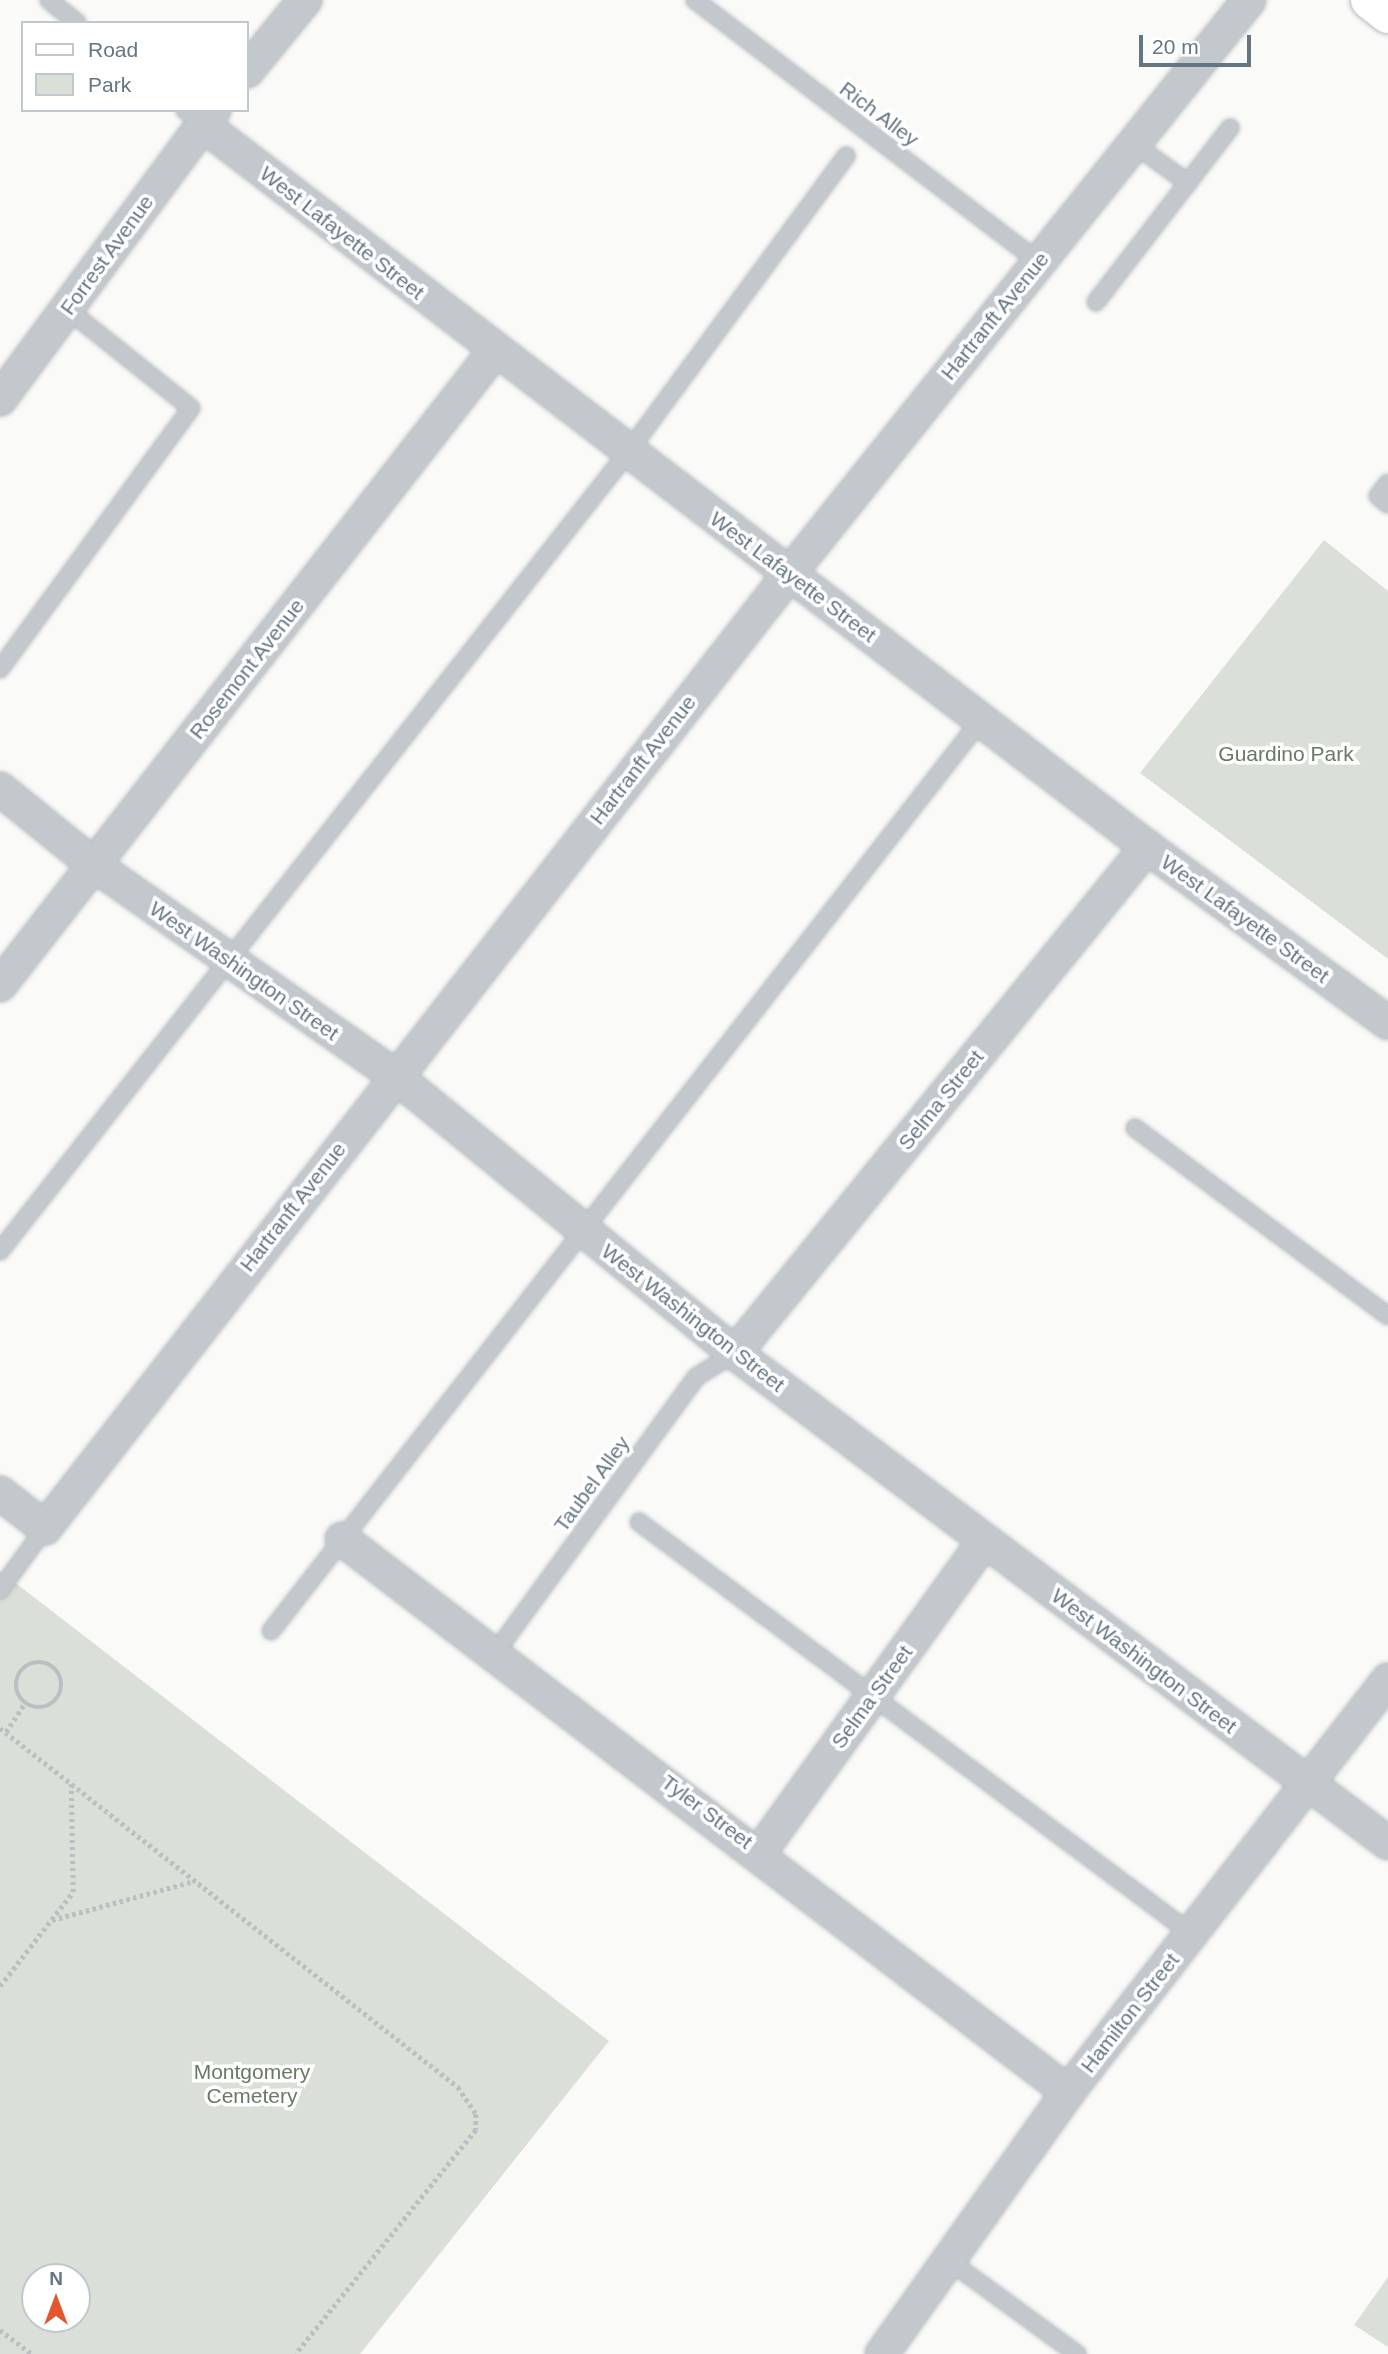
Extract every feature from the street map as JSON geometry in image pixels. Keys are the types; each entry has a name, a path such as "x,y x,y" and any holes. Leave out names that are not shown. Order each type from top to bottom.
{"main road":[{"path":"1370,0 1388,14"}],"street":[{"path":"248,70 305,0"},
{"name":"Hartranft Avenue","path":"45,1528 790,573 1249,0"},
{"name":"Forrest Avenue","path":"0,399 67,309 200,115"},
{"name":"West Lafayette Street","path":"200,115 494,352 790,573 1147,848 1388,1023"},
{"name":"Rosemont Avenue","path":"0,985 494,352"},
{"name":"West Washington Street","path":"0,789 94,865 395,1076 735,1353 1388,1843"},
{"name":"Selma Street","path":"735,1353 1147,848"},
{"path":"0,1493 45,1528"},
{"name":"Tyler Street","path":"342,1539 760,1852 1068,2092"},
{"name":"Selma Street","path":"760,1852 984,1541"},
{"name":"Hamilton Street","path":"882,2354 1068,2092 1310,1785 1388,1680"}],"lane":[{"path":"49,0 75,21"},
{"name":"Rich Alley","path":"695,0 1039,262"},
{"path":"1096,302 1230,128"},
{"path":"1134,144 1188,183"},
{"path":"0,1251 231,961 628,452 846,156"},
{"path":"0,669 191,408 67,309"},
{"path":"1388,483 1378,496 1388,505"},
{"path":"271,1631 981,720"},
{"path":"1135,1128 1388,1316"},
{"name":"Taubel Alley","path":"495,1653 696,1377 735,1353"},
{"path":"639,1522 874,1694 1192,1934"},
{"path":"0,1590 45,1528"},
{"path":"948,2260 1077,2354"}],"path":[{"path":"38,1662 53,1667 62,1686 57,1700 38,1708 25,1703 17,1690 24,1668 38,1662"},
{"path":"6,1732 25,1703"},
{"path":"0,1728 458,2087 476,2114 476,2130 296,2354"},
{"path":"0,1986 73,1892 71,1783"},
{"path":"51,1920 136,1892 196,1881"},
{"path":"0,2330 32,2354"}],"green space":[{"name":"Guardino Park","path":"1324,540 1388,591 1388,959 1140,773"},
{"name":"Montgomery Cemetery","path":"0,1571 609,2041 360,2354 0,2354"},
{"path":"1388,2277 1388,2347 1354,2325"}]}
